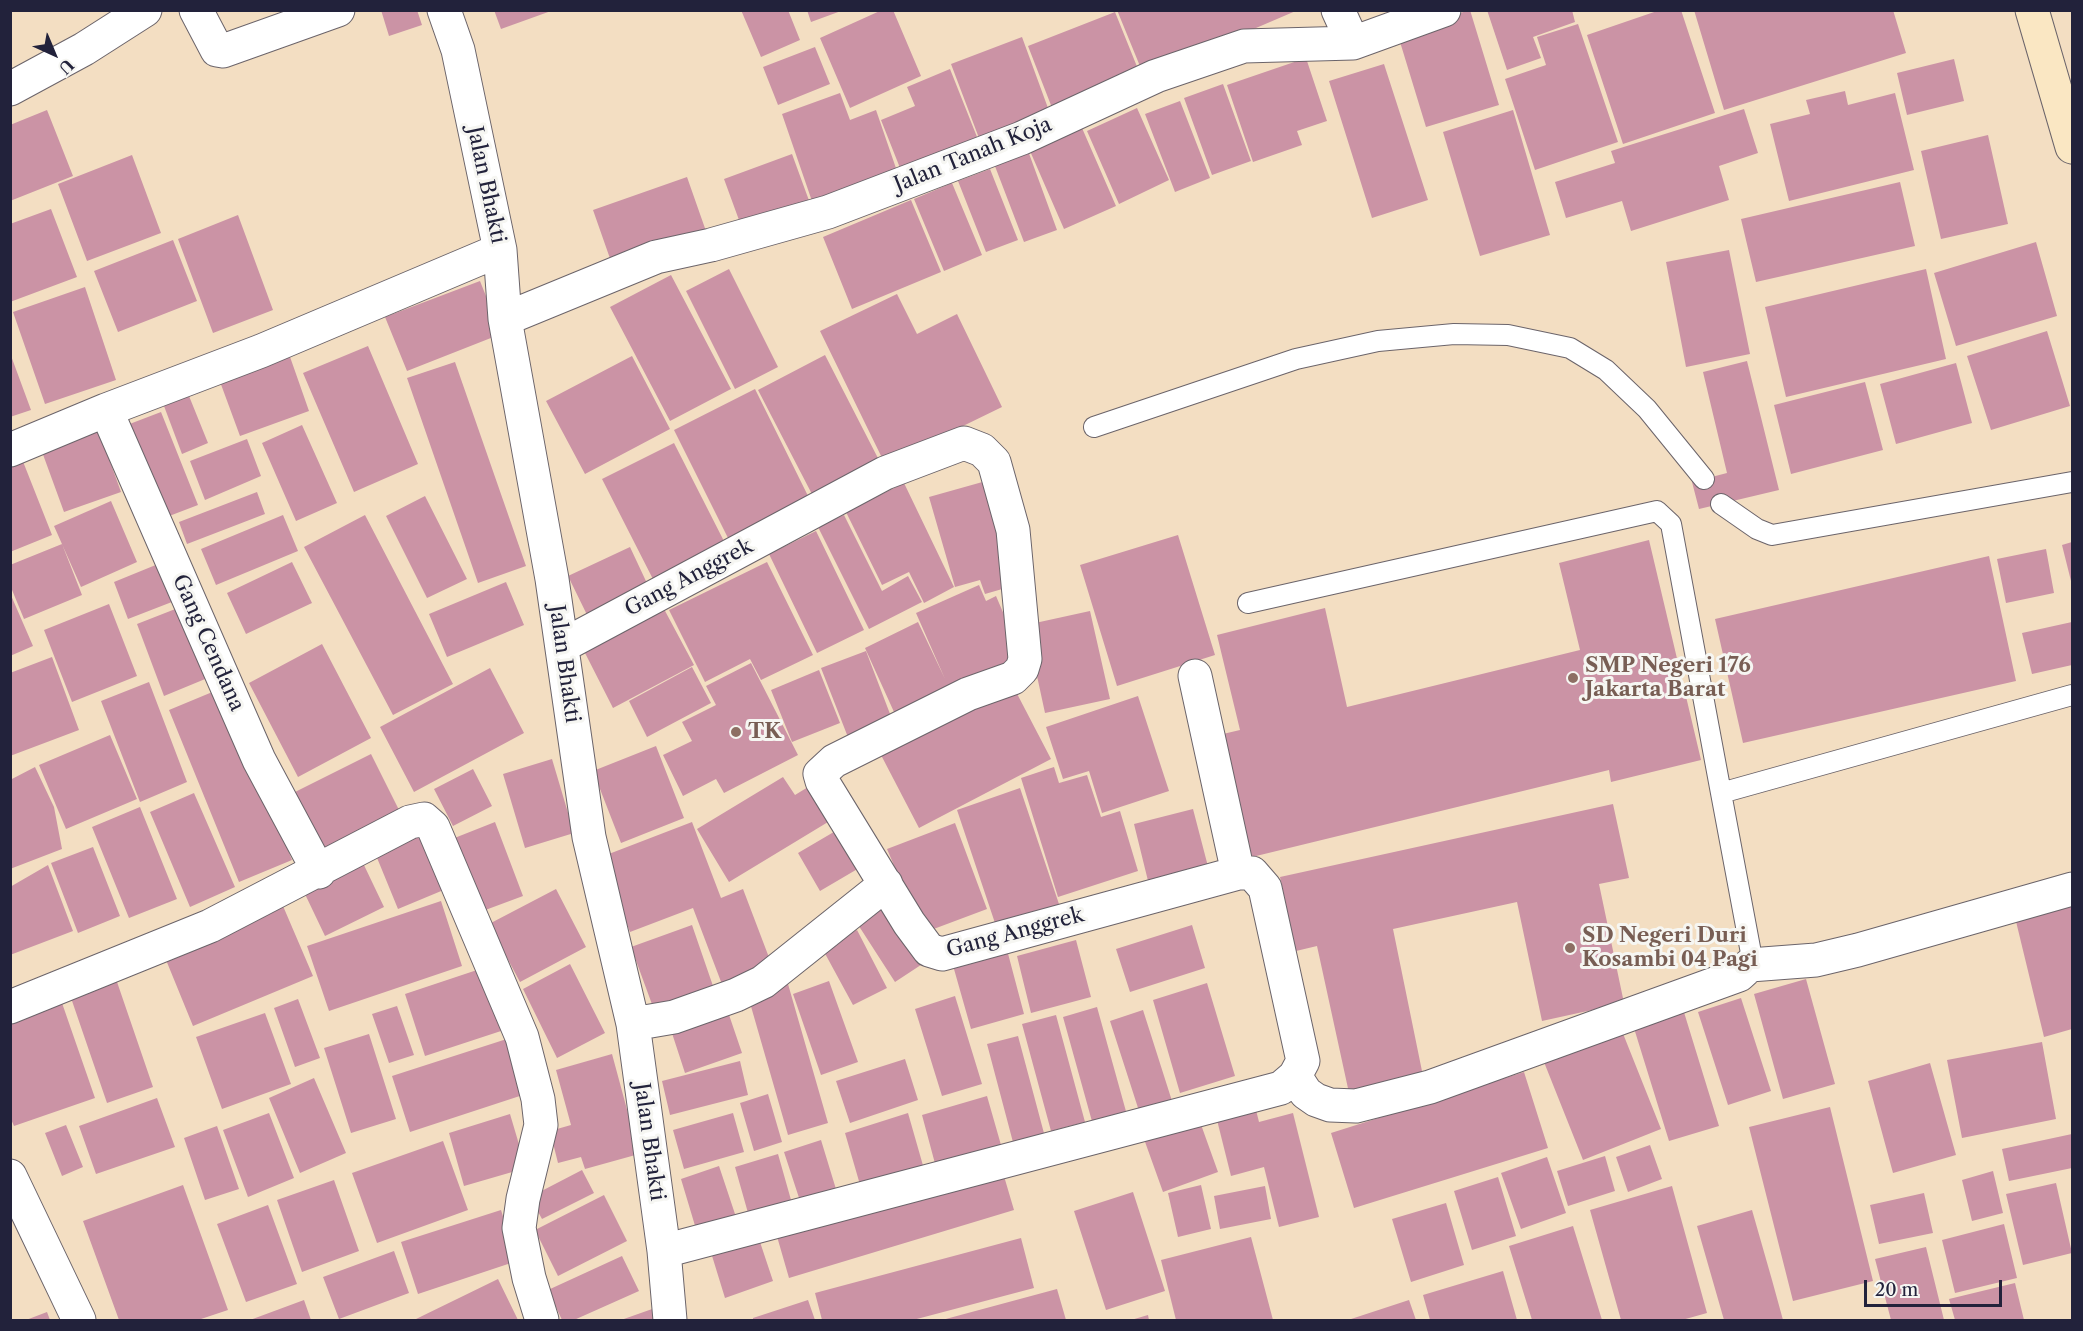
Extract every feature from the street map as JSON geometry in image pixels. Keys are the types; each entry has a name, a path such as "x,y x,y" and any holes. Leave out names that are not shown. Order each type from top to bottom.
{"main road":[{"path":"2032,10 2073,147"}],"street":[{"path":"10,88 84,49 145,10"},
{"path":"196,10 217,50 223,51 338,10"},
{"name":"Jalan Bhakti","path":"444,10 458,50 500,250 505,319 562,646 590,837 633,1024 664,1251 670,1320"},
{"path":"1338,10 1353,43"},
{"name":"Jalan Tanah Koja","path":"505,319 656,257 711,245 828,212 1022,138 1156,76 1244,46 1353,43 1444,10"},
{"path":"10,450 106,410 261,351 500,250"},
{"name":"Gang Cendana","path":"106,410 259,760 319,872"},
{"name":"Gang Anggrek","path":"562,646 885,473 964,443 982,450 994,462 1013,530 1025,659 1022,669 1012,678 969,694 834,761 820,774 822,781 886,884 929,950 942,954 1238,873"},
{"path":"664,1251 1281,1088 1296,1076 1303,1061 1265,888 1252,873 1238,873 1195,676"},
{"path":"10,1007 210,926 319,872 410,822 424,819 434,827 522,1036 538,1100 541,1125 523,1199 519,1228 529,1278 542,1320"},
{"path":"633,1024 692,1011 764,982 886,884"},
{"path":"1296,1076 1306,1093 1316,1100 1330,1105 1356,1106 1430,1087 1739,975 1750,965 1816,960 2073,889"},
{"path":"10,1176 79,1320"}],"lane":[{"path":"1094,427 1296,359 1378,341 1454,334 1508,335 1570,348 1606,370 1647,409 1704,479"},
{"path":"1721,504 1757,529 1772,535 2073,482"},
{"path":"1248,603 1657,511 1671,524 1751,953 1750,965"},
{"path":"1721,793 2073,694"}],"building":[{"path":"381,10 417,10 422,25 389,36"},
{"path":"494,10 551,10 551,11 501,29"},
{"path":"741,10 788,10 800,40 761,57"},
{"path":"807,10 841,10 841,11 811,22"},
{"path":"882,10 893,10 921,76 850,108 820,38"},
{"path":"1117,10 1298,10 1144,76"},
{"path":"1470,10 1499,105 1426,127 1397,32"},
{"path":"1487,10 1572,10 1575,22 1533,37 1541,58 1507,70"},
{"path":"1660,10 1681,10 1715,113 1623,144 1587,35"},
{"path":"1694,10 1893,10 1906,53 1724,110"},
{"path":"1115,12 1142,79 1054,113 1028,46"},
{"path":"1578,24 1618,142 1535,170 1505,79 1546,65 1537,37"},
{"path":"1022,37 1052,119 982,146 951,64"},
{"path":"815,47 830,84 778,105 763,67"},
{"path":"1306,58 1327,121 1297,131 1302,145 1253,162 1227,85"},
{"path":"1954,59 1964,101 1907,115 1897,73"},
{"path":"1384,64 1428,200 1372,218 1329,81"},
{"path":"950,69 981,147 904,178 881,120 915,106 907,87"},
{"path":"1223,84 1251,161 1212,175 1184,98"},
{"path":"1845,91 1848,105 1895,93 1914,170 1789,201 1770,124 1810,114 1806,100"},
{"path":"840,93 850,120 876,110 899,177 814,207 782,114"},
{"path":"1180,101 1210,178 1175,192 1145,114"},
{"path":"1137,108 1169,180 1119,204 1087,131"},
{"path":"1744,109 1758,153 1719,166 1729,200 1631,231 1622,201 1566,218 1555,182 1615,163 1611,151"},
{"path":"47,110 73,176 10,201 10,125"},
{"path":"1513,110 1550,235 1480,256 1443,132"},
{"path":"1082,128 1116,206 1064,229 1030,151"},
{"path":"1988,135 2008,224 1941,239 1921,151"},
{"path":"1027,148 1057,230 1024,242 993,161"},
{"path":"792,154 811,206 743,231 724,179"},
{"path":"132,155 161,233 87,261 58,184"},
{"path":"990,169 1018,240 986,252 958,181"},
{"path":"687,177 707,234 613,267 593,210"},
{"path":"1900,182 1915,246 1756,282 1741,219"},
{"path":"952,183 982,255 944,271 914,199"},
{"path":"911,200 941,272 852,309 823,237"},
{"path":"51,209 77,277 10,302 10,224"},
{"path":"238,215 273,310 213,333 178,239"},
{"path":"173,240 197,301 118,332 94,271"},
{"path":"2036,242 2057,316 1956,346 1934,273"},
{"path":"1729,250 1750,354 1686,367 1666,262"},
{"path":"729,269 778,367 735,389 686,291"},
{"path":"1926,269 1946,359 1786,397 1765,307"},
{"path":"671,275 731,389 670,421 610,307"},
{"path":"480,281 501,334 407,371 385,317"},
{"path":"85,287 116,380 45,404 13,312"},
{"path":"897,294 917,334 957,314 1002,407 885,464 820,331"},
{"path":"2047,331 2070,406 1991,430 1967,356"},
{"path":"368,346 418,464 354,492 303,373"},
{"path":"10,353 31,410 10,417"},
{"path":"289,354 309,411 240,436 219,379"},
{"path":"825,355 882,466 815,500 758,390"},
{"path":"632,356 670,429 585,474 546,401"},
{"path":"1747,361 1779,490 1699,509 1692,482 1727,473 1703,372"},
{"path":"455,362 526,566 478,583 407,378"},
{"path":"1956,363 1972,423 1896,444 1880,384"},
{"path":"1865,382 1883,450 1791,474 1774,405"},
{"path":"755,389 812,504 731,544 674,430"},
{"path":"189,396 208,443 182,454 164,406"},
{"path":"161,412 198,505 164,518 127,425"},
{"path":"302,425 337,503 296,521 262,443"},
{"path":"98,428 121,492 64,512 41,449"},
{"path":"247,439 261,476 205,500 190,461"},
{"path":"674,443 729,551 657,587 602,479"},
{"path":"22,459 52,535 10,552 10,464"},
{"path":"986,481 1016,585 985,594 980,580 955,587 929,497"},
{"path":"904,483 954,587 924,603 909,572 882,585 846,512"},
{"path":"257,492 265,514 187,544 179,522"},
{"path":"425,496 467,579 427,598 386,516"},
{"path":"111,501 137,562 81,587 54,526"},
{"path":"283,515 298,551 216,585 201,549"},
{"path":"365,515 453,684 393,715 304,547"},
{"path":"844,515 882,591 908,576 922,602 869,629 818,527"},
{"path":"816,531 864,630 817,653 769,554"},
{"path":"1178,535 1215,655 1117,686 1080,565"},
{"name":"SMP Negeri 176 Jakarta Barat","path":"1649,540 1701,760 1611,782 1609,770 1252,857 1223,734 1240,730 1217,635 1325,608 1347,707 1580,650 1559,563"},
{"path":"2072,542 2072,585 2062,545"},
{"path":"62,544 82,595 24,619 10,585 10,565"},
{"path":"630,547 652,594 591,623 568,576"},
{"path":"2046,549 2054,593 2006,603 1997,559"},
{"path":"1989,556 2016,681 1743,743 1715,619"},
{"path":"163,562 177,600 128,619 114,582"},
{"path":"292,562 312,603 246,634 227,593"},
{"path":"767,562 813,655 761,680 750,659 705,682 669,610"},
{"path":"506,582 524,625 447,657 429,614"},
{"path":"979,585 986,601 996,596 1023,659 899,723 865,648 918,622 945,679 916,613"},
{"path":"10,593 33,646 10,656"},
{"path":"109,604 137,676 72,702 44,630"},
{"path":"183,606 210,677 164,696 137,624"},
{"path":"664,609 694,665 613,708 584,651"},
{"path":"1090,611 1110,699 1045,713 1026,625"},
{"path":"2072,622 2072,665 2032,674 2022,633"},
{"path":"322,644 371,738 298,777 249,683"},
{"path":"866,651 895,727 851,745 821,668"},
{"path":"52,657 79,730 10,756 10,673"},
{"name":"TK","path":"751,663 798,755 724,793 716,779 683,796 663,755 692,741 682,722 716,705 706,686"},
{"path":"692,667 711,703 647,737 629,701"},
{"path":"490,668 524,733 414,792 380,727"},
{"path":"819,670 840,723 792,742 771,690"},
{"path":"149,682 187,782 140,802 101,701"},
{"path":"1013,686 1051,759 919,828 881,755"},
{"path":"222,688 292,860 239,882 169,710"},
{"path":"1138,696 1169,791 1102,813 1089,771 1063,779 1046,727"},
{"path":"110,735 137,799 66,829 39,765"},
{"path":"656,746 684,818 621,843 593,771"},
{"path":"371,754 401,814 320,855 289,795"},
{"path":"552,759 574,833 525,848 503,774"},
{"path":"35,767 54,807 62,849 10,869 10,780"},
{"path":"1054,767 1059,783 1087,775 1101,817 1120,811 1138,871 1058,897 1021,778"},
{"path":"473,769 492,806 453,826 434,789"},
{"path":"783,777 795,795 813,784 833,819 729,882 697,829"},
{"path":"1020,788 1061,910 998,932 957,810"},
{"path":"194,793 235,887 190,907 150,812"},
{"name":"SD Negeri Duri Kosambi 04 Pagi","path":"1613,804 1629,878 1599,884 1624,1003 1542,1021 1517,902 1393,929 1423,1076 1349,1093 1317,946 1296,951 1280,877"},
{"path":"140,807 177,899 129,918 92,827"},
{"path":"1193,809 1211,878 1151,893 1134,824"},
{"path":"495,822 523,896 480,912 452,839"},
{"path":"692,822 721,898 743,889 773,968 723,987 693,908 630,932 601,857"},
{"path":"955,823 987,909 923,933 887,849"},
{"path":"844,826 866,864 820,891 798,853"},
{"path":"422,827 446,889 398,909 373,848"},
{"path":"93,847 120,916 78,933 51,863"},
{"path":"363,863 384,907 325,936 304,892"},
{"path":"48,865 73,931 10,955 10,887"},
{"path":"556,889 586,947 520,982 489,924"},
{"path":"2072,894 2072,1029 2044,1037 2013,909"},
{"path":"890,898 930,959 895,982 855,920"},
{"path":"441,901 462,966 329,1011 307,946"},
{"path":"283,906 313,976 193,1026 164,955"},
{"path":"692,925 713,986 653,1007 631,947"},
{"path":"1192,925 1205,968 1130,992 1116,949"},
{"path":"857,930 887,988 853,1005 822,948"},
{"path":"1076,940 1091,997 1031,1013 1017,956"},
{"path":"1006,946 1024,1014 971,1029 952,962"},
{"path":"570,964 605,1033 557,1058 523,989"},
{"path":"480,969 501,1031 425,1056 405,994"},
{"path":"116,979 153,1087 107,1103 70,995"},
{"path":"1806,979 1835,1084 1783,1099 1754,994"},
{"path":"829,981 858,1062 821,1075 793,994"},
{"path":"1207,983 1235,1076 1180,1093 1153,1000"},
{"path":"788,984 828,1123 788,1135 748,996"},
{"path":"955,996 982,1084 942,1096 915,1009"},
{"path":"1741,998 1771,1091 1728,1105 1698,1012"},
{"path":"298,999 320,1058 295,1067 274,1008"},
{"path":"62,1003 95,1098 14,1126 10,1117 10,1021"},
{"path":"397,1006 414,1055 389,1063 372,1014"},
{"path":"726,1006 742,1053 685,1073 669,1024"},
{"path":"1097,1007 1127,1115 1093,1125 1063,1017"},
{"path":"1683,1009 1719,1126 1669,1141 1633,1025"},
{"path":"1143,1010 1172,1101 1139,1111 1110,1021"},
{"path":"265,1013 291,1084 222,1109 196,1037"},
{"path":"1056,1015 1085,1122 1051,1131 1022,1024"},
{"path":"1618,1021 1661,1129 1583,1160 1540,1052"},
{"path":"369,1034 396,1119 351,1133 324,1048"},
{"path":"516,1036 532,1092 410,1132 392,1076"},
{"path":"1018,1036 1045,1137 1014,1146 987,1044"},
{"path":"2042,1042 2056,1119 1962,1138 1947,1060"},
{"path":"612,1054 639,1154 585,1169 581,1157 558,1163 550,1131 571,1125 556,1070"},
{"path":"905,1059 918,1100 850,1123 836,1081"},
{"path":"740,1061 748,1095 670,1115 662,1081"},
{"path":"1930,1063 1956,1155 1893,1173 1868,1081"},
{"path":"1524,1072 1548,1148 1354,1208 1331,1133"},
{"path":"314,1078 346,1153 300,1173 269,1098"},
{"path":"768,1094 782,1142 754,1151 740,1103"},
{"path":"987,1096 1003,1152 937,1171 922,1115"},
{"path":"157,1098 175,1147 96,1174 79,1126"},
{"path":"1255,1106 1259,1122 1293,1113 1319,1217 1279,1227 1264,1167 1231,1176 1216,1116"},
{"path":"1830,1107 1873,1281 1793,1301 1749,1127"},
{"path":"269,1113 294,1178 248,1197 223,1130"},
{"path":"733,1113 744,1152 684,1169 673,1130"},
{"path":"908,1113 926,1176 863,1195 845,1133"},
{"path":"510,1114 526,1168 464,1186 449,1133"},
{"path":"1199,1119 1218,1172 1163,1192 1144,1139"},
{"path":"66,1125 83,1167 62,1176 45,1133"},
{"path":"217,1126 239,1189 205,1200 184,1138"},
{"path":"2072,1134 2072,1168 2009,1181 2002,1149"},
{"path":"821,1140 839,1199 803,1210 784,1152"},
{"path":"443,1141 468,1210 377,1243 352,1173"},
{"path":"1650,1145 1662,1179 1628,1192 1616,1157"},
{"path":"778,1154 793,1207 750,1220 735,1167"},
{"path":"1605,1156 1615,1191 1568,1206 1557,1171"},
{"path":"1547,1157 1566,1213 1521,1229 1501,1173"},
{"path":"719,1166 739,1226 699,1239 681,1179"},
{"path":"1001,1166 1014,1210 789,1278 776,1233"},
{"path":"582,1170 594,1193 542,1219 530,1197"},
{"path":"1993,1171 2003,1213 1972,1221 1962,1180"},
{"path":"1498,1177 1516,1236 1472,1250 1454,1191"},
{"path":"334,1180 359,1251 302,1272 277,1200"},
{"path":"2056,1183 2072,1253 2023,1265 2006,1194"},
{"path":"183,1185 228,1310 198,1320 119,1320 83,1221"},
{"path":"1201,1185 1211,1229 1178,1237 1168,1193"},
{"path":"1265,1186 1271,1219 1220,1229 1214,1196"},
{"path":"1672,1186 1707,1313 1682,1320 1621,1320 1590,1210"},
{"path":"1133,1192 1165,1291 1106,1310 1074,1211"},
{"path":"1924,1193 1933,1233 1879,1244 1870,1205"},
{"path":"604,1195 627,1241 558,1276 535,1230"},
{"path":"1446,1203 1464,1265 1411,1282 1392,1219"},
{"path":"268,1205 297,1284 246,1302 217,1224"},
{"path":"501,1210 517,1261 418,1294 401,1242"},
{"path":"1752,1210 1783,1320 1724,1320 1697,1226"},
{"path":"2004,1224 2017,1278 1955,1293 1942,1240"},
{"path":"1573,1226 1602,1320 1532,1320 1509,1246"},
{"path":"756,1230 773,1281 725,1298 709,1246"},
{"path":"1251,1237 1273,1320 1176,1320 1161,1260"},
{"path":"1021,1238 1034,1288 913,1320 822,1320 815,1293"},
{"path":"1926,1247 1944,1320 1891,1320 1875,1259"},
{"path":"394,1251 409,1293 339,1319 323,1277"},
{"path":"622,1256 639,1291 574,1320 562,1320 548,1290"},
{"path":"1503,1271 1517,1320 1430,1320 1423,1295"},
{"path":"498,1279 518,1320 416,1320 416,1319"},
{"path":"2015,1283 2024,1320 1955,1320 1949,1299"},
{"path":"1057,1289 1066,1320 942,1320"},
{"path":"304,1300 311,1320 250,1320"},
{"path":"808,1300 815,1320 753,1320 753,1318"},
{"path":"1409,1300 1416,1320 1348,1320"},
{"path":"655,1308 653,1320 621,1320"},
{"path":"47,1312 50,1320 26,1320"},
{"path":"1148,1315 1149,1320 1131,1320"}],"place":[{"name":"SMP Negeri 176 Jakarta Barat","path":"1573,678"},
{"name":"TK","path":"736,732"},
{"name":"SD Negeri Duri Kosambi 04 Pagi","path":"1570,948"}]}
